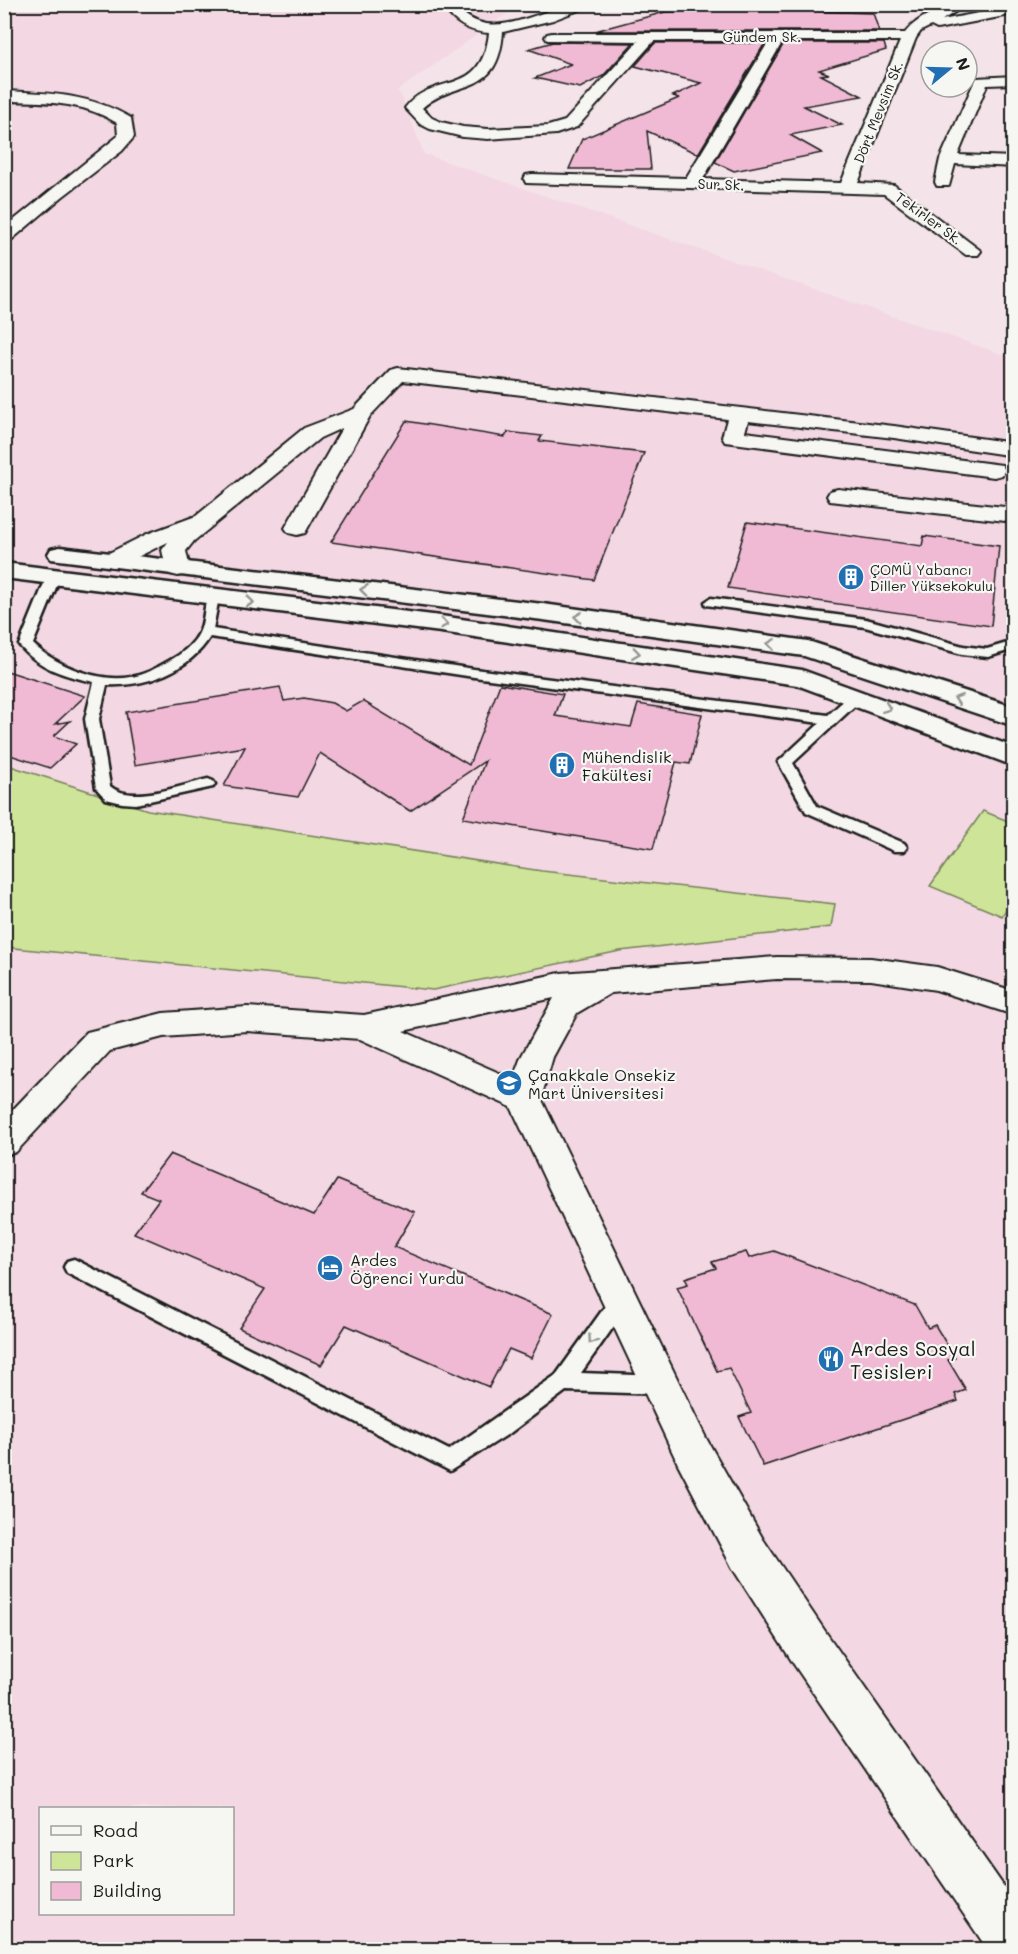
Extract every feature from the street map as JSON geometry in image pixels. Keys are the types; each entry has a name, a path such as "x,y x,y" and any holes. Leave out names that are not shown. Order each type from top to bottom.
{"street":[{"path":"462,4 456,14 476,28 496,28 543,18 589,4"},
{"path":"961,5 1009,13"},
{"name":"Gündem Sk.","path":"552,37 779,36 912,32 961,5"},
{"path":"912,32 1009,13"},
{"path":"496,28 488,67 480,76 422,98 413,108 426,121 436,126 488,134 550,130 571,124 650,37"},
{"name":"Dört Mevsim Sk.","path":"848,186 912,32"},
{"name":"Sur Sk.","path":"691,184 779,36"},
{"path":"943,182 948,159 981,81 1014,80"},
{"path":"4,98 89,104 120,121 121,137 112,147 4,232"},
{"path":"4,98 72,99 93,103 108,109 125,121 126,137 116,148 56,193 4,237"},
{"path":"948,159 1014,162"},
{"path":"532,179 691,184"},
{"name":"Sur Sk.","path":"691,184 848,186"},
{"name":"Tekirler Sk.","path":"848,186 888,189 972,251"},
{"path":"297,528 361,413 398,374 894,432 1014,450"},
{"path":"176,580 174,550 203,520 312,433 361,413"},
{"path":"739,414 733,437 994,470"},
{"path":"838,496 1014,516"},
{"path":"94,581 113,560 155,538 203,520"},
{"path":"4,547 113,560 176,580 213,597 441,624 802,678 1014,757"},
{"path":"4,570 94,581 176,580 226,573 531,610 808,650 1014,717"},
{"path":"4,1142 99,1041 163,1025 247,1019 364,1027 560,985 777,968 871,969 937,979 1014,1004"},
{"path":"524,1098 537,1057 566,1005 607,980"},
{"path":"364,1027 524,1098 692,1451 748,1554 818,1660 1014,1944"}],"lane":[{"path":"905,4 944,14"},
{"path":"53,576 48,597 30,630 26,645 43,661 74,674 101,680 129,682 154,675 179,661 198,645 206,632 213,597"},
{"path":"711,602 866,623 962,650 988,653 1014,645"},
{"path":"206,632 474,673 832,720"},
{"path":"101,680 92,719 106,792 117,799 131,800 208,784"},
{"path":"856,697 785,762 811,809 899,847"},
{"path":"74,1267 450,1461 563,1382 621,1299"},
{"path":"563,1382 662,1384"}],"shaded area":[{"name":"Çanakkale Onsekiz Mart Üniversitesi","path":"5,5 519,5 397,91 401,95 424,154 1013,358 1013,1949 5,1950"}],"green space":[{"path":"4,764 148,810 542,871 835,904 831,927 620,951 433,990 14,948 5,946"},
{"path":"983,811 1013,823 1013,898 1002,916 930,886"}],"building":[{"path":"747,9 873,13 879,31 595,31 665,12"},
{"path":"553,42 633,43 603,76 580,88 535,78 571,64 528,49"},
{"path":"655,43 765,43 698,154 647,131 651,169 569,169 582,139 679,98 673,96 701,83 635,66"},
{"path":"784,43 884,43 886,50 819,70 829,74 821,75 862,96 804,106 842,125 790,135 822,153 734,171 715,162"},
{"path":"406,421 505,437 508,432 542,436 539,441 644,453 594,580 331,542"},
{"name":"ÇOMÜ Yabancı Diller Yüksekokulu","path":"747,522 922,546 924,536 999,546 991,626 728,588"},
{"path":"4,670 85,696 55,724 70,721 54,736 76,744 50,768 4,753"},
{"path":"500,684 563,694 555,716 631,727 638,704 702,714 690,764 676,762 653,849 463,818 485,761 410,811 320,753 298,797 224,786 245,747 135,765 126,712 280,687 284,701 304,698 332,703 346,711 363,701 469,765"},
{"name":"Ardes Öğrenci Yurdu","path":"170,1154 314,1215 337,1180 415,1212 394,1247 553,1314 531,1358 509,1349 489,1387 346,1325 321,1365 239,1328 265,1289 134,1233 159,1199 141,1192"},
{"name":"Ardes Sosyal Tesisleri","path":"774,1251 915,1305 928,1328 935,1325 955,1358 948,1360 966,1390 955,1394 958,1401 763,1466 739,1417 751,1413 729,1368 717,1371 677,1287 688,1284 685,1278 716,1268 712,1262 746,1252 749,1258"}],"place":[{"name":"ÇOMÜ Yabancı Diller Yüksekokulu","path":"851,577"},
{"name":"Mühendislik Fakültesi","path":"562,765"},
{"name":"Çanakkale Onsekiz Mart Üniversitesi","path":"509,1083"},
{"name":"Ardes Öğrenci Yurdu","path":"330,1268"},
{"name":"Ardes Sosyal Tesisleri","path":"831,1359"}]}
